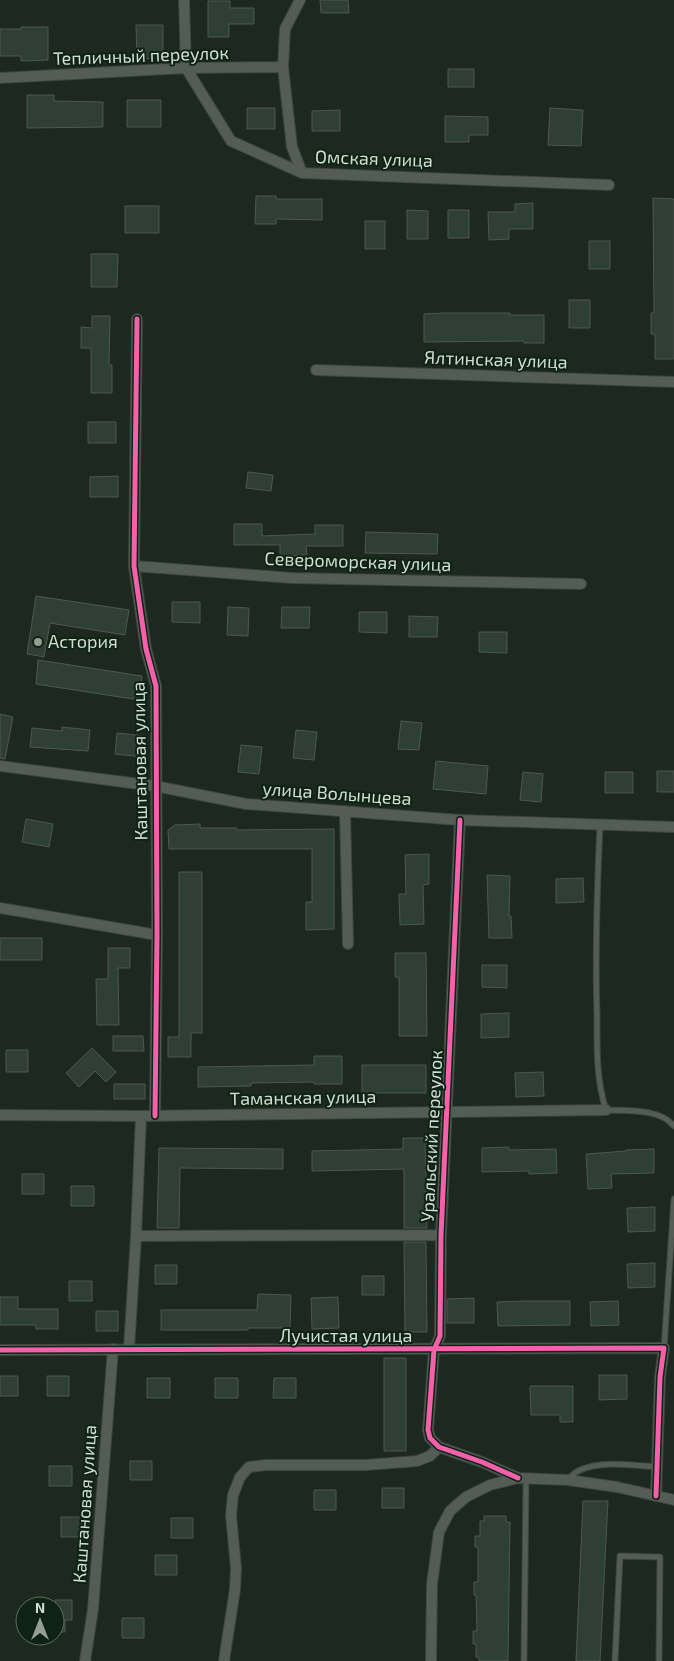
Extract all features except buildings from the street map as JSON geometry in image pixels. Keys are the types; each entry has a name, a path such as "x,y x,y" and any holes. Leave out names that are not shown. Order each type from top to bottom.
{"street":[{"path":"184,0 186,68"},
{"path":"300,0 285,29 283,67 292,147 302,173"},
{"name":"Тепличный переулок","path":"0,78 186,68 283,67"},
{"name":"Омская улица","path":"186,68 231,141 302,173 609,185"},
{"name":"Каштановая улица","path":"137,319 134,566 146,649 156,686 157,935 155,1116"},
{"name":"Ялтинская улица","path":"316,370 674,382"},
{"name":"Североморская улица","path":"134,566 292,578 582,584"},
{"name":"улица Волынцева","path":"0,766 155,786 246,804 460,820 674,827"},
{"path":"345,811 348,944"},
{"name":"Уральский переулок","path":"439,1447 430,1438 428,1430 434,1350 440,1336 441,1234 460,820"},
{"path":"0,908 157,935"},
{"name":"Таманская улица","path":"0,1115 155,1116 606,1110"},
{"path":"129,1349 141,1116"},
{"path":"136,1236 441,1234"},
{"path":"656,1496 660,1377 664,1348"},
{"name":"Лучистая улица","path":"0,1350 664,1348"},
{"name":"Каштановая улица","path":"85,1661 94,1609 113,1349"},
{"path":"224,1661 236,1589 231,1515 233,1495 240,1477 249,1467 266,1465 366,1465 417,1461 430,1456 439,1447 522,1478"},
{"path":"431,1661 432,1584 439,1532 450,1511 466,1497 490,1485 522,1478 568,1480 617,1487 674,1500"}],"lane":[{"path":"600,826 596,979 600,1092 606,1110 665,1117 674,1126"},
{"path":"664,1348 674,1199"},
{"path":"568,1480 578,1471 598,1466 657,1467"},
{"path":"522,1478 524,1661"},
{"path":"615,1661 620,1556 660,1557 659,1661"}],"cycle path":[{"path":"137,319 134,566 146,649 156,686 157,935 155,1116"},
{"path":"460,820 441,1235 440,1336 434,1350 428,1430 430,1438 439,1447 482,1462 518,1478"},
{"path":"0,1350 664,1348 660,1377 656,1496"}],"place":[{"name":"Астория","path":"38,642"}]}
